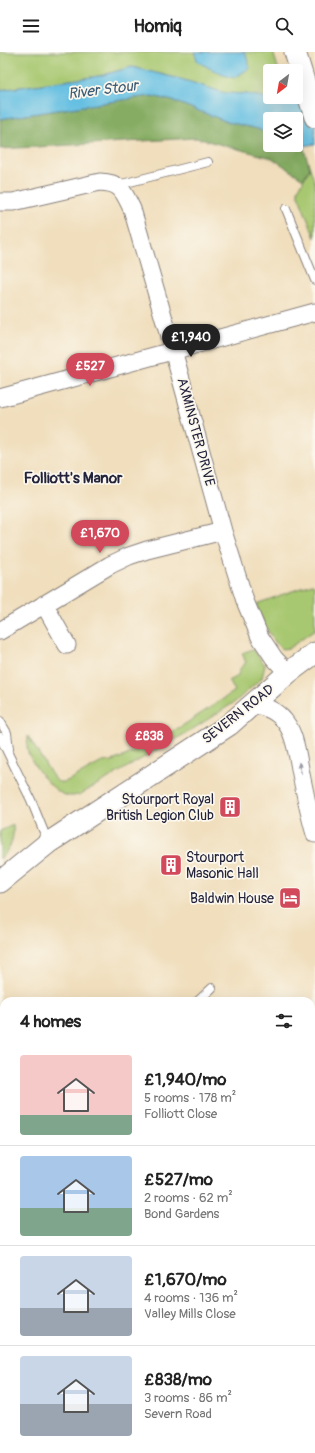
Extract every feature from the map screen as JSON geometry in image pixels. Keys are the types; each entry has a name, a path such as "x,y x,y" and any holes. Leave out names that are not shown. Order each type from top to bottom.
{"street":[{"path":"295,53 315,117"},
{"path":"0,202 13,202 100,182 110,182 118,185"},
{"name":"AXMINSTER DRIVE","path":"118,185 126,196 132,209 223,530 245,601 260,637 274,658 288,673"},
{"path":"0,398 315,312"},
{"path":"0,631 110,565 129,556 223,530"},
{"path":"44,604 67,646"},
{"name":"SEVERN ROAD","path":"0,882 48,843 220,731 288,673 315,653"},
{"path":"252,705 266,707 276,713 289,727 315,834"}],"lane":[{"path":"118,185 208,162"},
{"path":"286,209 315,280"},
{"path":"0,721 7,733 10,756"},
{"path":"0,737 10,756 48,843"},
{"path":"202,997 212,988"}],"green space":[{"path":"0,52 273,52 277,64 263,64 263,97 247,94 225,93 184,80 132,67 99,76 0,90"},
{"path":"152,96 173,101 228,122 258,129 263,132 263,152 303,152 303,146 310,168 303,179 272,158 196,138 0,149 0,119"},
{"path":"310,168 315,183 315,238 298,195 298,190"},
{"path":"312,584 315,585 315,630 289,648 281,649 266,628 256,604"},
{"path":"253,649 265,665 262,678 235,702 188,732 81,794 72,796 59,792 39,772 30,758 27,748 28,736 52,775 58,782 65,782 102,762 112,761 125,756 182,726 235,691 229,681 238,676 240,669 246,663 242,653"},
{"path":"13,825 11,844 0,859 0,831"}],"water":[{"path":"194,52 245,52 250,68 234,78 223,75 198,62"},
{"name":"River Stour","path":"132,67 184,80 225,93 247,94 263,97 263,104 299,104 315,107 315,144 303,146 303,112 263,112 263,132 228,122 173,101 152,96 0,119 0,90 99,76"}],"place":[{"name":"Stourport Royal British Legion Club","path":"230,807"},
{"name":"Stourport Masonic Hall","path":"171,865"},
{"name":"Baldwin House","path":"290,898"}],"district":[{"name":"Folliott's Manor","path":"73,478"}]}
